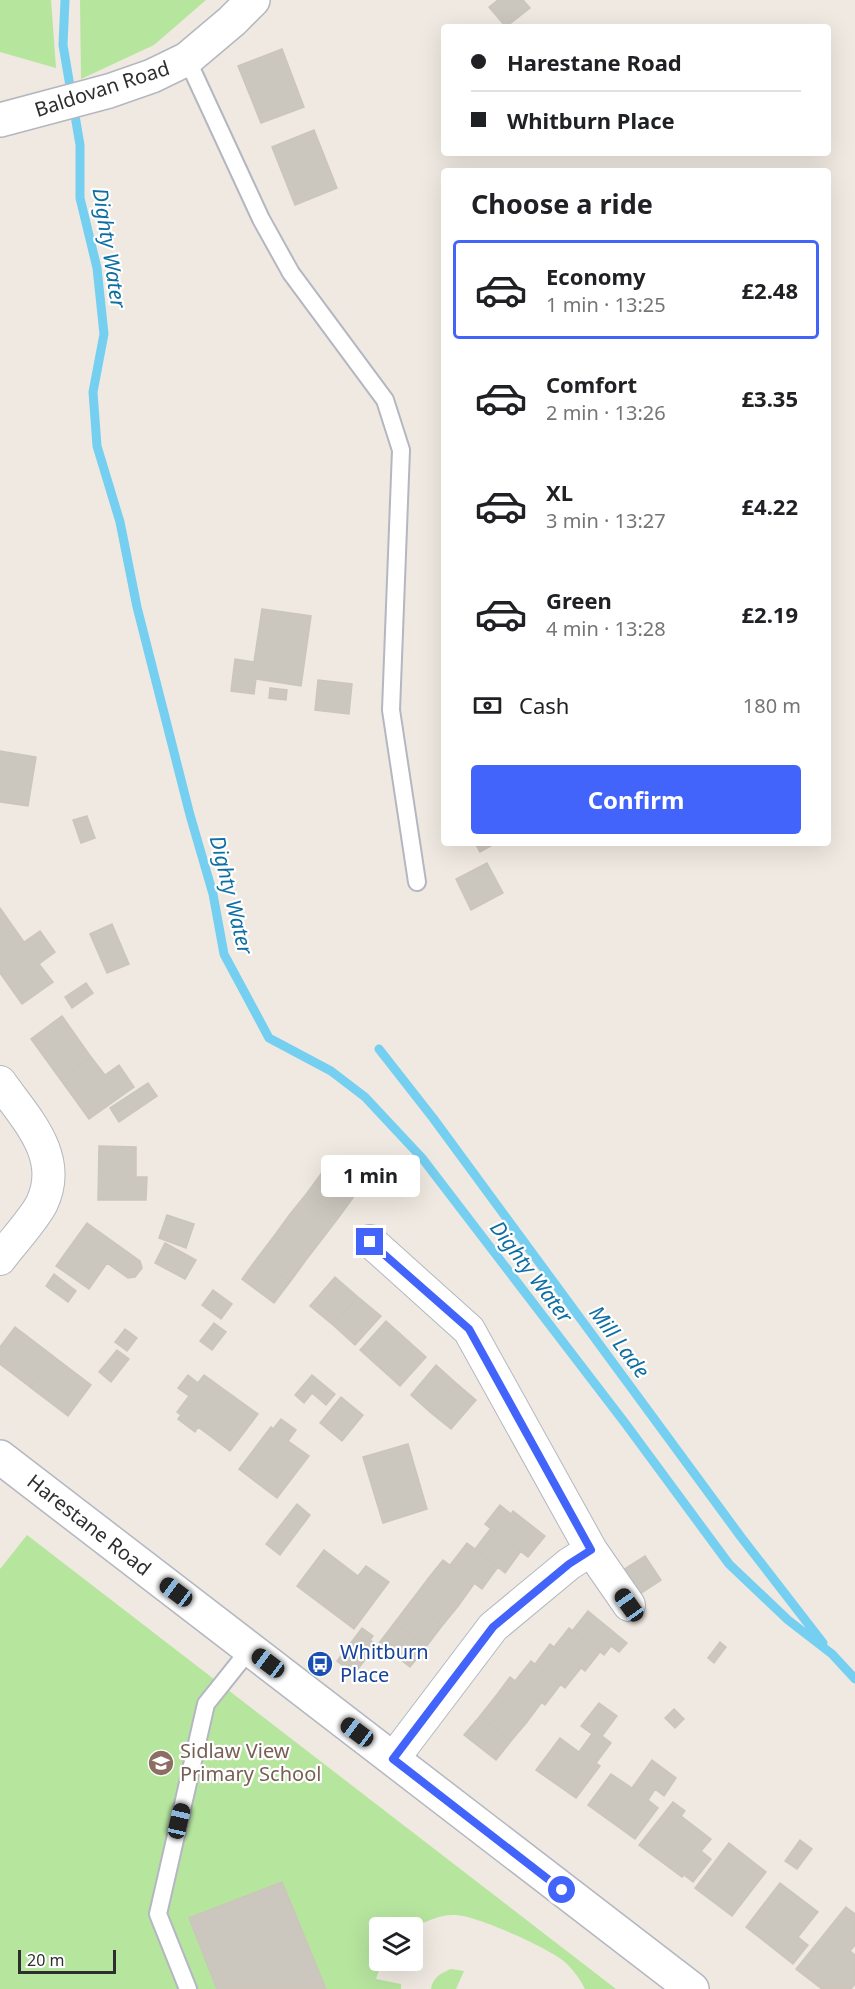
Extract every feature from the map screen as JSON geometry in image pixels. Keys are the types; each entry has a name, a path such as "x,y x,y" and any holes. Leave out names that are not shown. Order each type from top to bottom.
{"street":[{"name":"Baldovan Road","path":"11,118 109,91 152,76 187,59 253,0"},
{"path":"0,1082 42,1141 51,1174 42,1204 0,1259"},
{"path":"370,1242 469,1329 591,1550 629,1605"},
{"name":"Harestane Road","path":"0,1457 692,1989"},
{"path":"393,1759 493,1627 569,1564 591,1550"}],"lane":[{"path":"187,59 261,219 291,273 385,400 401,450 391,710 417,882"},
{"path":"188,1989 158,1914 206,1704 250,1649"}],"green space":[{"path":"0,0 51,0 56,68 0,52"},
{"path":"80,0 206,0 154,45 81,79"},
{"name":"Sidlaw View Primary School","path":"27,1535 616,1989 585,1989 577,1975 566,1963 545,1949 480,1921 450,1915 423,1923 423,1917 369,1917 369,1971 379,1971 376,1979 401,1984 401,1989 326,1989 282,1882 189,1918 217,1989 0,1989 0,1569"},
{"path":"451,1969 464,1971 456,1989 431,1989 438,1976"}],"building":[{"path":"498,0 523,0 530,8 510,24 503,24 489,7"},
{"path":"282,49 304,107 261,123 238,66"},
{"path":"314,130 337,188 295,205 272,147"},
{"path":"262,609 311,616 301,686 256,679 254,694 231,691 235,659 254,662"},
{"path":"318,680 352,684 349,714 315,710"},
{"path":"270,688 287,690 286,700 269,698"},
{"path":"0,751 36,757 28,806 0,802"},
{"path":"87,816 95,838 81,843 73,820"},
{"path":"477,846 491,846 480,852"},
{"path":"487,863 503,893 471,910 456,879"},
{"path":"0,908 24,942 0,959"},
{"path":"112,924 129,964 107,973 90,934"},
{"path":"40,931 55,952 39,964 53,982 22,1004 0,973 0,959"},
{"path":"86,983 93,993 72,1008 65,997"},
{"path":"62,1016 91,1057 60,1079 31,1039"},
{"path":"91,1057 105,1075 119,1065 134,1087 89,1119 60,1079"},
{"path":"148,1083 157,1096 119,1122 110,1108"},
{"path":"99,1146 136,1147 136,1177 147,1177 146,1200 98,1200"},
{"path":"323,1171 355,1195 339,1217 307,1193"},
{"path":"307,1193 339,1217 323,1238 290,1214"},
{"path":"290,1214 323,1238 306,1260 274,1236"},
{"path":"167,1215 194,1224 186,1248 159,1238"},
{"path":"87,1223 140,1261 142,1268 135,1277 128,1278 107,1263 89,1289 56,1266"},
{"path":"274,1236 306,1260 290,1282 258,1257"},
{"path":"165,1243 196,1260 185,1279 155,1263"},
{"path":"258,1257 290,1282 274,1303 242,1279"},
{"path":"54,1274 76,1291 68,1302 46,1286"},
{"path":"335,1277 358,1297 333,1325 310,1306"},
{"path":"213,1290 232,1304 221,1319 202,1305"},
{"path":"358,1297 381,1316 355,1345 333,1325"},
{"path":"386,1321 406,1339 380,1368 360,1350"},
{"path":"214,1323 226,1332 212,1350 200,1341"},
{"path":"15,1327 53,1356 30,1387 0,1364 0,1347"},
{"path":"125,1329 137,1338 127,1351 115,1342"},
{"path":"406,1339 426,1357 400,1386 380,1368"},
{"path":"117,1350 129,1359 111,1382 99,1372"},
{"path":"53,1356 91,1385 68,1416 30,1387"},
{"path":"436,1365 456,1383 431,1413 411,1395"},
{"path":"188,1375 198,1383 204,1375 258,1414 230,1451 198,1427 195,1432 178,1419 181,1415 177,1412 189,1396 178,1388"},
{"path":"312,1375 335,1394 326,1405 312,1393 304,1403 295,1395"},
{"path":"456,1383 476,1400 451,1429 431,1413"},
{"path":"341,1397 363,1415 342,1441 320,1423"},
{"path":"281,1419 296,1430 288,1441 309,1456 277,1498 239,1469 271,1427 273,1429"},
{"path":"408,1444 427,1509 383,1523 363,1457"},
{"path":"297,1504 310,1515 280,1555 266,1544"},
{"path":"500,1505 511,1514 513,1511 545,1536 528,1557 485,1524"},
{"path":"491,1528 521,1551 505,1573 475,1549"},
{"path":"467,1543 498,1567 482,1589 450,1565"},
{"path":"324,1550 358,1576 366,1566 389,1582 354,1629 297,1586"},
{"path":"645,1556 661,1580 640,1594 623,1570"},
{"path":"443,1560 474,1584 459,1605 427,1580"},
{"path":"427,1580 459,1605 442,1626 411,1601"},
{"path":"411,1601 442,1626 426,1647 395,1622"},
{"path":"588,1611 627,1643 619,1652 611,1646 604,1655 573,1630"},
{"path":"395,1622 426,1647 410,1667 379,1643"},
{"path":"362,1628 373,1636 370,1640 377,1645 354,1674 337,1661"},
{"path":"569,1628 600,1652 585,1671 554,1647"},
{"path":"720,1642 726,1647 714,1663 708,1658"},
{"path":"550,1644 581,1668 565,1688 535,1664"},
{"path":"531,1661 561,1684 545,1705 515,1681"},
{"path":"510,1677 542,1702 527,1722 495,1697"},
{"path":"495,1697 527,1722 511,1741 480,1716"},
{"path":"599,1703 617,1716 602,1736 611,1743 596,1763 600,1766 576,1798 536,1770 560,1738 579,1752 592,1734 581,1726"},
{"path":"674,1709 684,1719 675,1728 665,1718"},
{"path":"480,1716 511,1741 496,1760 464,1735"},
{"path":"652,1760 676,1778 664,1796 655,1789 648,1800 658,1808 635,1839 588,1805 611,1774 632,1788"},
{"path":"673,1802 685,1811 681,1816 711,1839 701,1851 711,1859 693,1882 684,1875 682,1877 639,1845"},
{"path":"800,1840 812,1849 797,1869 785,1861"},
{"path":"729,1843 766,1872 732,1916 695,1888"},
{"path":"282,1882 326,1989 217,1989 189,1918"},
{"path":"780,1883 818,1912 798,1937 808,1945 793,1964 746,1927"},
{"path":"846,1907 855,1914 855,1945 850,1951 855,1955 855,1984 851,1989 822,1989 796,1969"}],"waterway":[{"name":"Dighty Water","path":"65,0 63,45 80,145 80,198 97,268 104,334 93,392 97,446 120,522 137,607 190,815 213,894 224,954 269,1038 331,1071 365,1097 422,1158 625,1423 729,1564 788,1620 832,1654 855,1679"},
{"name":"Mill Lade","path":"379,1049 433,1118 741,1537 823,1643"}],"place":[{"name":"Whitburn Place","path":"320,1664"},
{"name":"Sidlaw View Primary School","path":"161,1763"}],"route":[{"path":"370,1242 469,1329 591,1550 569,1564 493,1627 393,1759 562,1890"}]}
